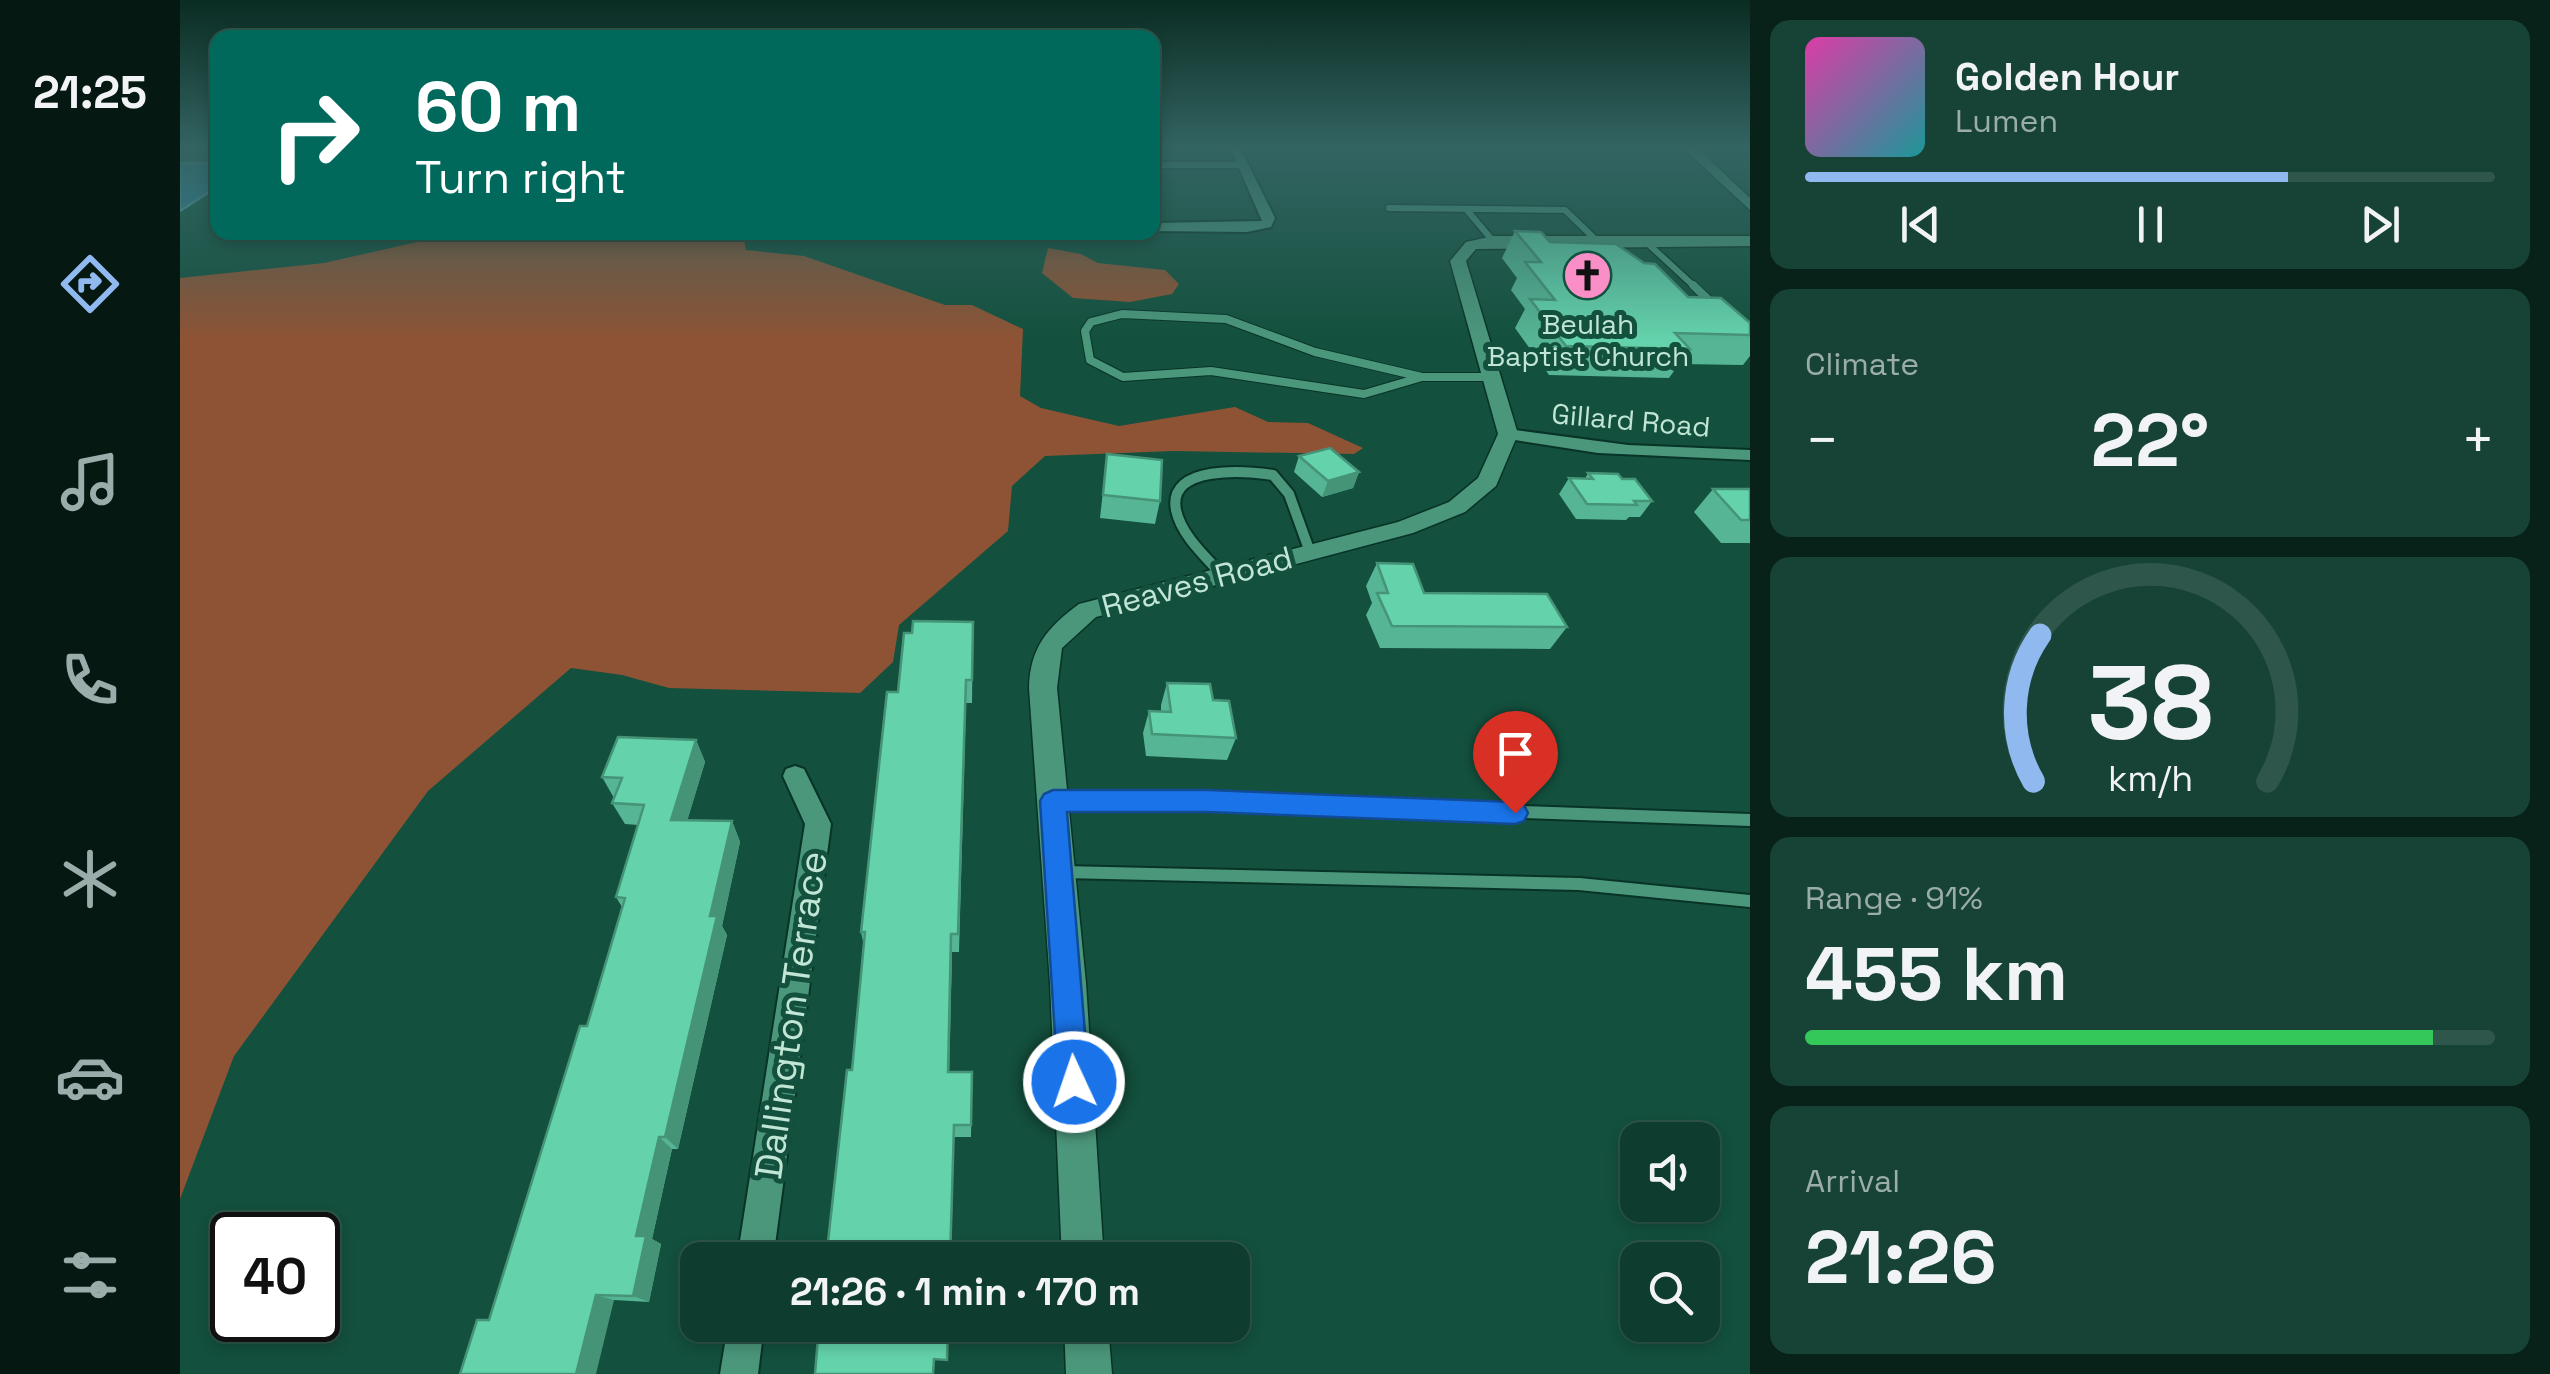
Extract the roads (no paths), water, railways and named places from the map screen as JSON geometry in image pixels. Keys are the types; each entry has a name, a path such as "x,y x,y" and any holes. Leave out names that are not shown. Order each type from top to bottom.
{"street":[{"path":"1160,227 1248,228 1267,224 1266,212"},
{"path":"1508,434 1458,261 1462,250 1470,244 1492,240 1750,240"},
{"name":"Gillard Road","path":"1508,434 1567,446 1642,454 1750,454"},
{"name":"Reaves Road","path":"1082,1242 1042,659 1055,636 1088,610 1405,528 1457,506 1488,481 1508,434"},
{"name":"Dallington Terrace","path":"758,1242 818,824 795,776"},
{"path":"739,1374 744,1342"},
{"path":"1087,1342 1089,1374"}],"lane":[{"path":"1469,212 1492,240"},
{"path":"1566,212 1597,241"},
{"path":"1644,241 1720,311 1704,312"},
{"path":"1652,264 1660,255"},
{"path":"1422,376 1364,394 1211,372 1122,377 1090,360 1086,331 1092,322 1122,314 1226,319 1315,352 1422,376 1491,377"},
{"path":"1222,575 1184,530 1176,503 1181,486 1196,476 1234,471 1273,475 1289,494 1310,552"},
{"path":"1053,801 1208,801 1750,820"},
{"path":"1059,872 1562,883 1750,900"}],"place":[{"name":"Beulah Baptist Church","path":"1588,276"}]}
